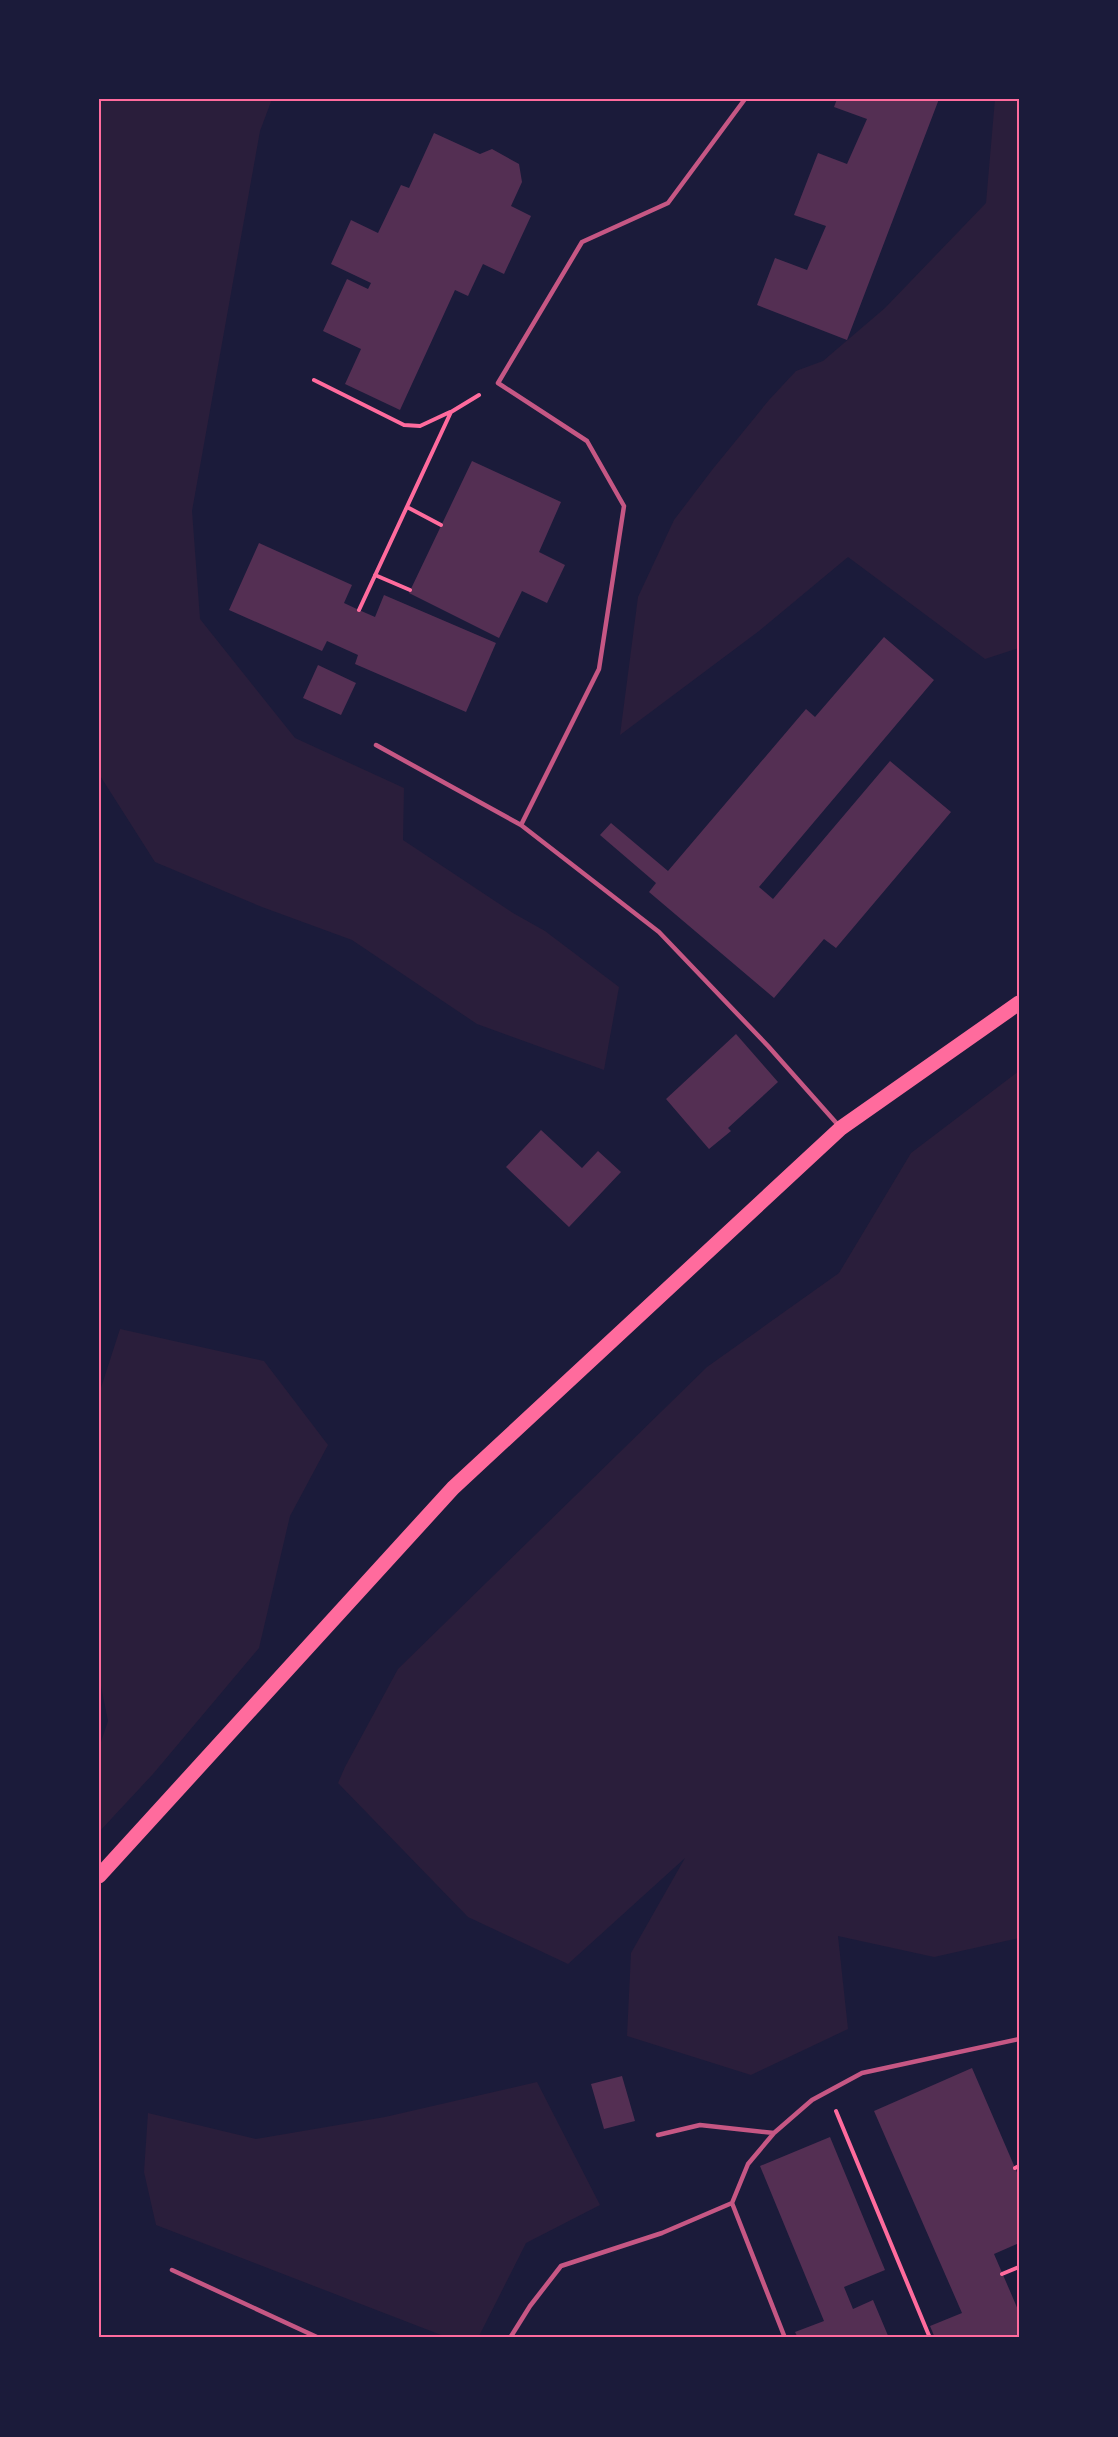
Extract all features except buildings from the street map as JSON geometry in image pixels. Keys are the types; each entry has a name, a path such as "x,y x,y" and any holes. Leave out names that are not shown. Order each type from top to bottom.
{"main road":[{"path":"99,1876 453,1488 841,1128 1019,1003"}],"lane":[{"path":"521,825 599,669 624,506 587,441 498,383 582,242 668,203 745,99"},
{"path":"376,745 521,825 659,932 768,1046 841,1128"},
{"path":"785,2338 732,2203 748,2164 774,2133 812,2100 862,2073 1019,2039"},
{"path":"658,2135 700,2125 774,2133"},
{"path":"510,2338 530,2306 561,2266 662,2233 732,2203"},
{"path":"172,2270 319,2338"}],"path":[{"path":"314,380 404,425 420,426 451,412 498,383"},
{"path":"359,610 451,412"},
{"path":"407,507 441,525"},
{"path":"375,575 410,590"},
{"path":"828,2091 930,2338"},
{"path":"1002,2274 1019,2267"}],"shaded area":[{"path":"99,99 272,99 260,131 192,511 200,619 295,738 404,788 403,840 513,913 545,931 619,987 604,1070 477,1024 352,940 262,907 155,862 99,774"},
{"path":"995,99 1019,99 1019,648 985,659 848,557 759,631 620,735 638,597 674,520 769,400 796,371 823,361 885,308 986,203"},
{"path":"1019,1071 1019,1938 934,1957 838,1936 848,2029 751,2075 627,2036 631,1953 685,1858 568,1964 468,1917 338,1783 398,1669 707,1367 839,1273 911,1153"},
{"path":"120,1329 264,1361 328,1445 290,1516 259,1648 153,1774 99,1832 99,1748 108,1721 99,1676 99,1394"},
{"path":"537,2082 600,2205 526,2243 478,2338 449,2338 156,2225 144,2172 148,2113 256,2139 385,2117"}]}
